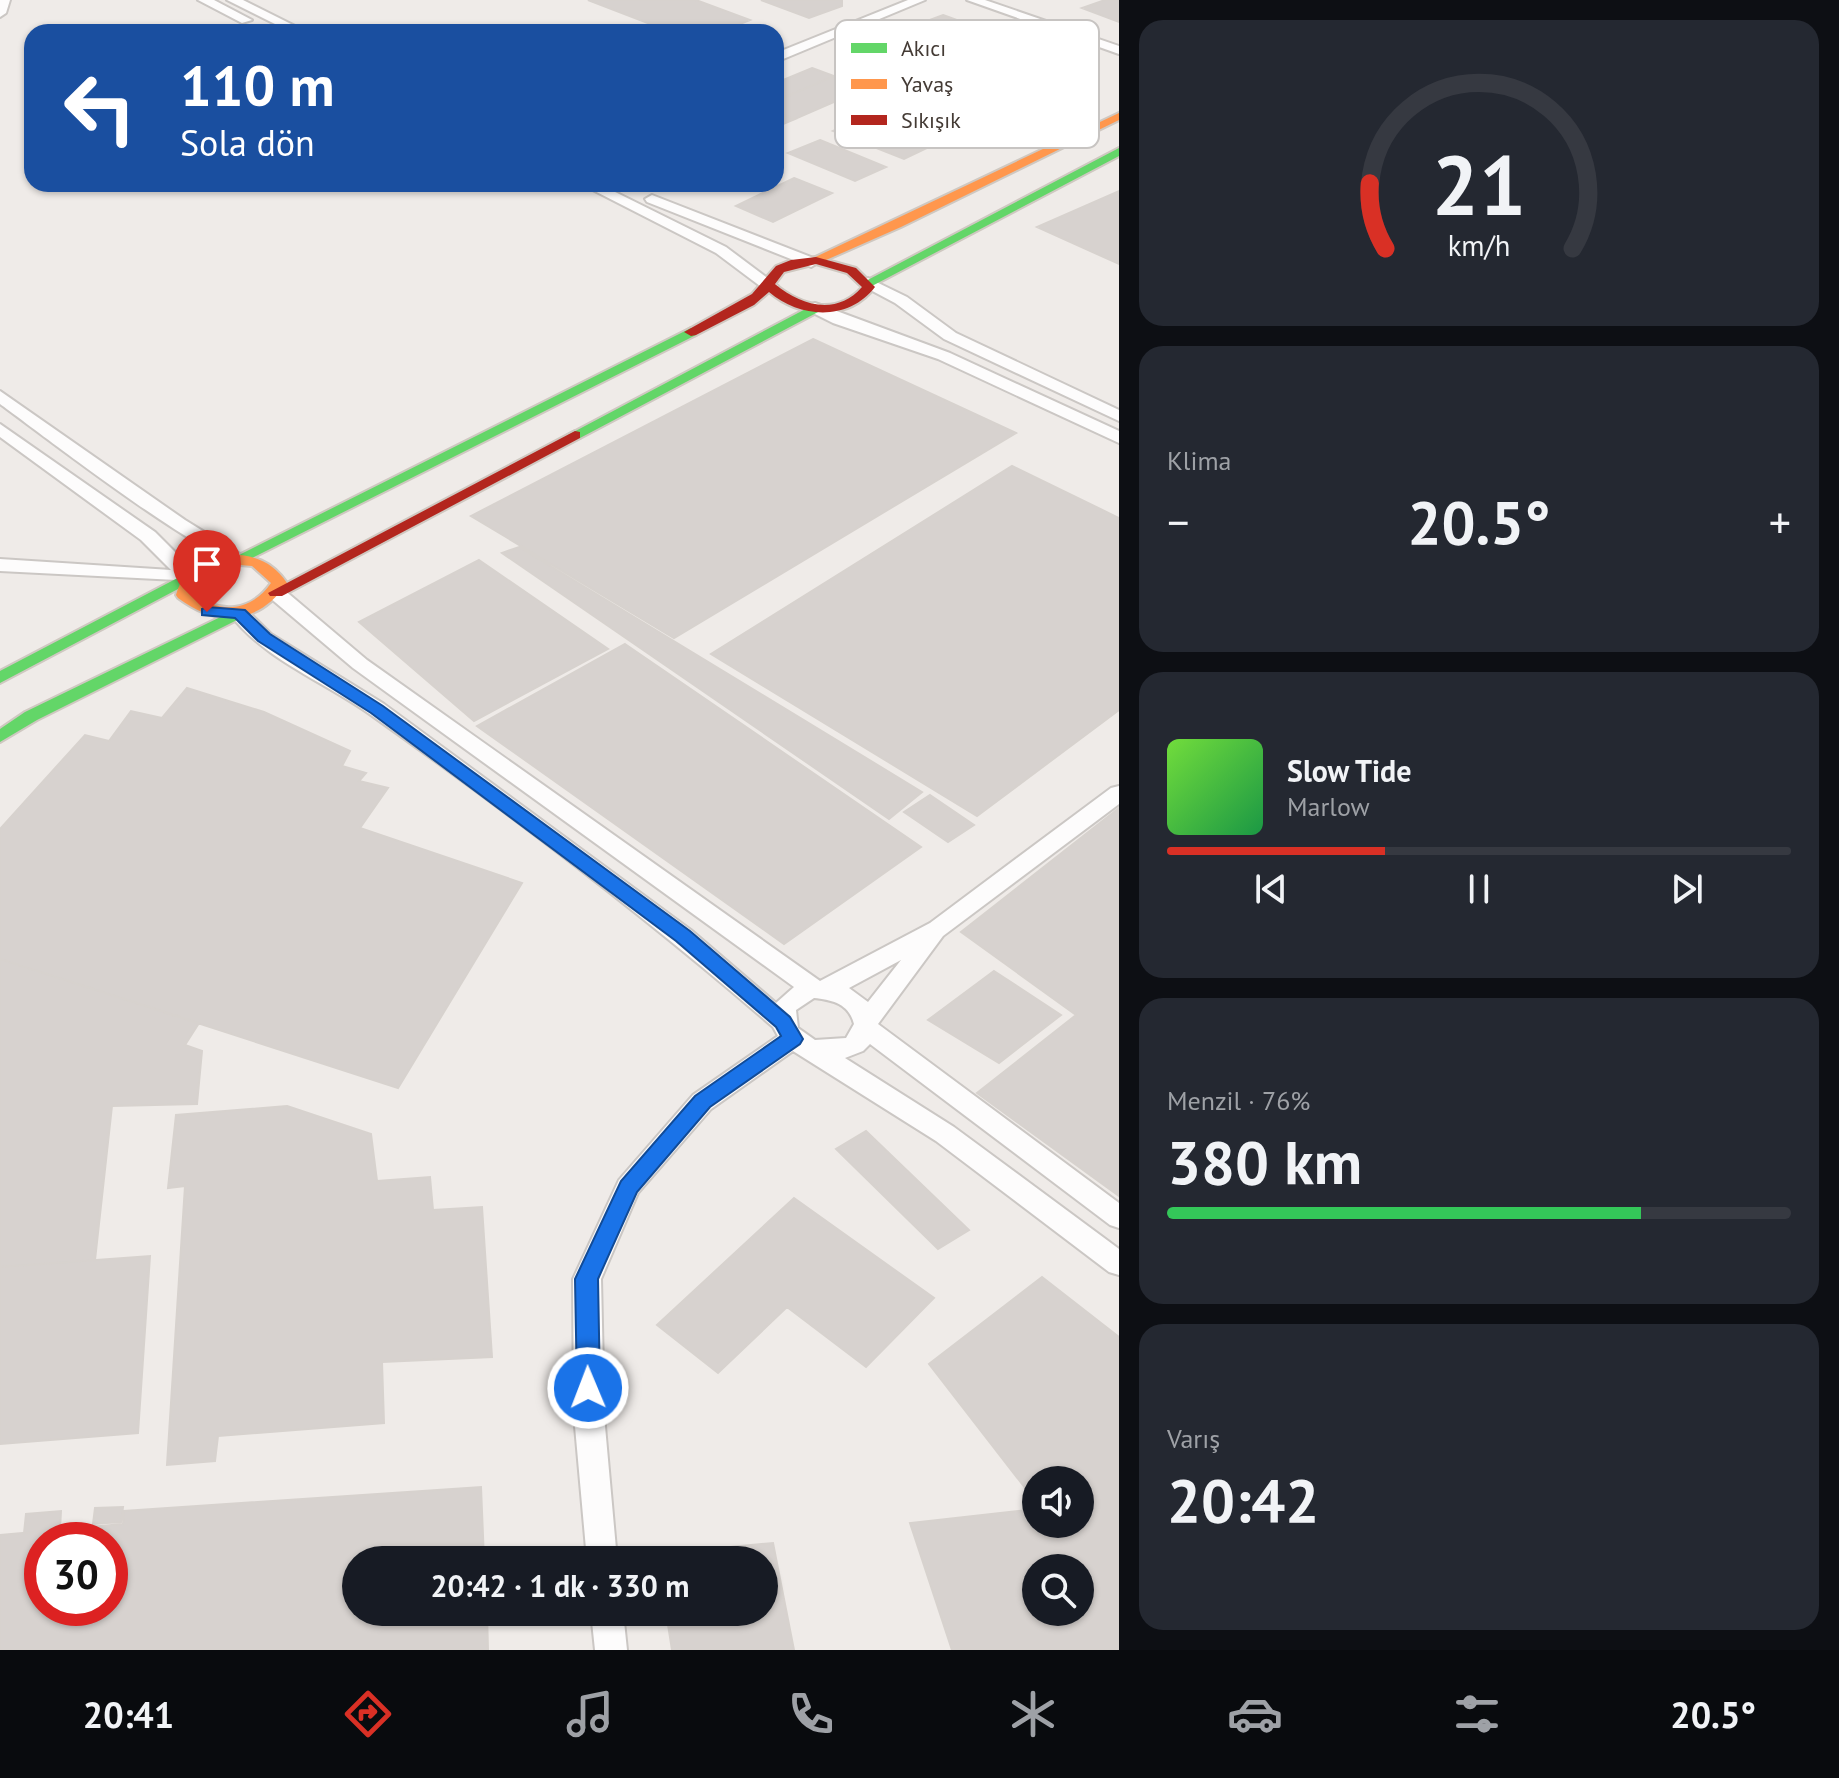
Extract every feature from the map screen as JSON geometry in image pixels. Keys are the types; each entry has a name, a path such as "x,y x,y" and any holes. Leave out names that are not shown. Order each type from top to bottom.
{"street":[{"path":"0,13 4,0"},
{"path":"204,0 254,24"},
{"path":"233,0 284,24"},
{"path":"870,20 919,0"},
{"path":"973,0 1031,20"},
{"path":"1002,0 1060,20"},
{"path":"1099,33 1119,40"},
{"path":"784,55 835,34"},
{"path":"1099,43 1119,50"},
{"path":"1099,126 1119,116"},
{"path":"0,678 119,617 212,563 239,559 733,311 770,286 773,274 783,268 811,262 897,224 1053,148"},
{"path":"868,283 1119,151"},
{"path":"604,192 721,250 770,286 781,298 944,356 1119,438"},
{"path":"640,192 724,230 811,262 851,268 868,283 901,300 950,336 1119,416"},
{"path":"0,737 31,716 239,613 263,605 276,593 815,308 840,307 858,302 867,295 868,283"},
{"path":"0,396 178,524 239,559 261,563 274,571 279,583 276,593"},
{"path":"0,429 148,536 189,577"},
{"path":"0,565 189,577"},
{"path":"189,577 184,595 191,604 207,612 239,613 264,638 377,709 683,936 796,1037 945,1134 1119,1264"},
{"path":"276,593 360,664 821,989 850,997 858,1004 867,1024 999,1130 1119,1217"},
{"path":"796,1037 786,1004 793,997 821,989 938,929 1119,793"},
{"path":"796,1037 840,1050 862,1038 867,1024 938,929"},
{"path":"601,1546 589,1415 587,1279 628,1187 637,1176 702,1102 796,1037"},
{"path":"608,1626 611,1650"}],"building":[{"path":"588,0 696,0 750,20 740,24 650,24"},
{"path":"761,0 842,0 842,6 809,18"},
{"path":"1105,0 1119,0 1119,22 1082,8"},
{"path":"943,15 957,20 930,20"},
{"path":"812,68 834,76 784,98 784,80"},
{"path":"835,76 835,102 795,119 784,115 784,98"},
{"path":"784,115 795,119 784,124"},
{"path":"820,140 886,167 855,181 788,153"},
{"path":"876,148 927,148 904,159"},
{"path":"794,178 832,193 773,222 736,206 765,192 784,192 784,183"},
{"path":"1119,191 1119,264 1037,227"},
{"path":"813,339 1016,433 674,638 471,516"},
{"path":"1012,466 1119,518 1119,710 977,816 711,654"},
{"path":"519,547 922,792 889,819 502,553"},
{"path":"479,560 608,649 474,721 359,622"},
{"path":"625,644 921,847 784,944 477,726"},
{"path":"187,688 264,712 350,751 342,766 366,773 359,781 388,788 360,828 522,883 398,1088 0,959 0,829 85,735 109,741 131,711 162,718"},
{"path":"930,795 974,825 948,842 904,812"},
{"path":"1119,808 1119,1196 977,1093 1076,1015 961,932"},
{"path":"0,959 199,1023 185,1045 202,1051 197,1104 112,1106 95,1260 0,1267"},
{"path":"994,971 1061,1015 999,1063 928,1020"},
{"path":"287,1106 371,1134 377,1181 430,1177 433,1210 482,1207 492,1357 382,1362 384,1423 218,1436 215,1461 167,1465 185,1186 168,1188 176,1115"},
{"path":"866,1131 969,1230 938,1249 836,1149"},
{"path":"794,1198 934,1298 866,1367 787,1307 718,1373 657,1325"},
{"path":"150,1256 138,1433 0,1444 0,1267"},
{"path":"1042,1277 1119,1337 1119,1650 952,1650 910,1523 1022,1511 1022,1538 1094,1538 1094,1466 1022,1466 1022,1484 929,1364"},
{"path":"481,1487 483,1546 342,1546 342,1626 487,1626 488,1650 0,1650 0,1535 24,1533 24,1626 128,1626 128,1522 123,1522 124,1511"},
{"path":"123,1507 121,1522 93,1522 95,1508"},
{"path":"61,1511 60,1522 25,1522 26,1514"},
{"path":"773,1543 774,1546 742,1546"},
{"path":"778,1568 794,1650 672,1650 668,1626 778,1626"}],"traffic: fast":[{"path":"868,283 1119,151"},
{"path":"575,435 815,308"},
{"path":"239,559 691,332"},
{"path":"0,678 189,577"},
{"path":"0,737 31,716 239,613"}],"traffic: slow":[{"path":"1099,126 1119,116"},
{"path":"813,261 1053,148"},
{"path":"228,559 257,563 269,570 279,583 260,604 235,613 208,610 184,595 189,577 212,563 228,559"}],"traffic: jam":[{"path":"691,332 757,297 780,269 791,264 816,261 841,265 869,287 860,298 848,305 821,309 793,302 770,286"},
{"path":"276,593 575,435"}],"route":[{"path":"207,612 239,613 264,638 377,709 683,936 783,1022 792,1039 702,1102 628,1187 587,1279 588,1388"}]}
